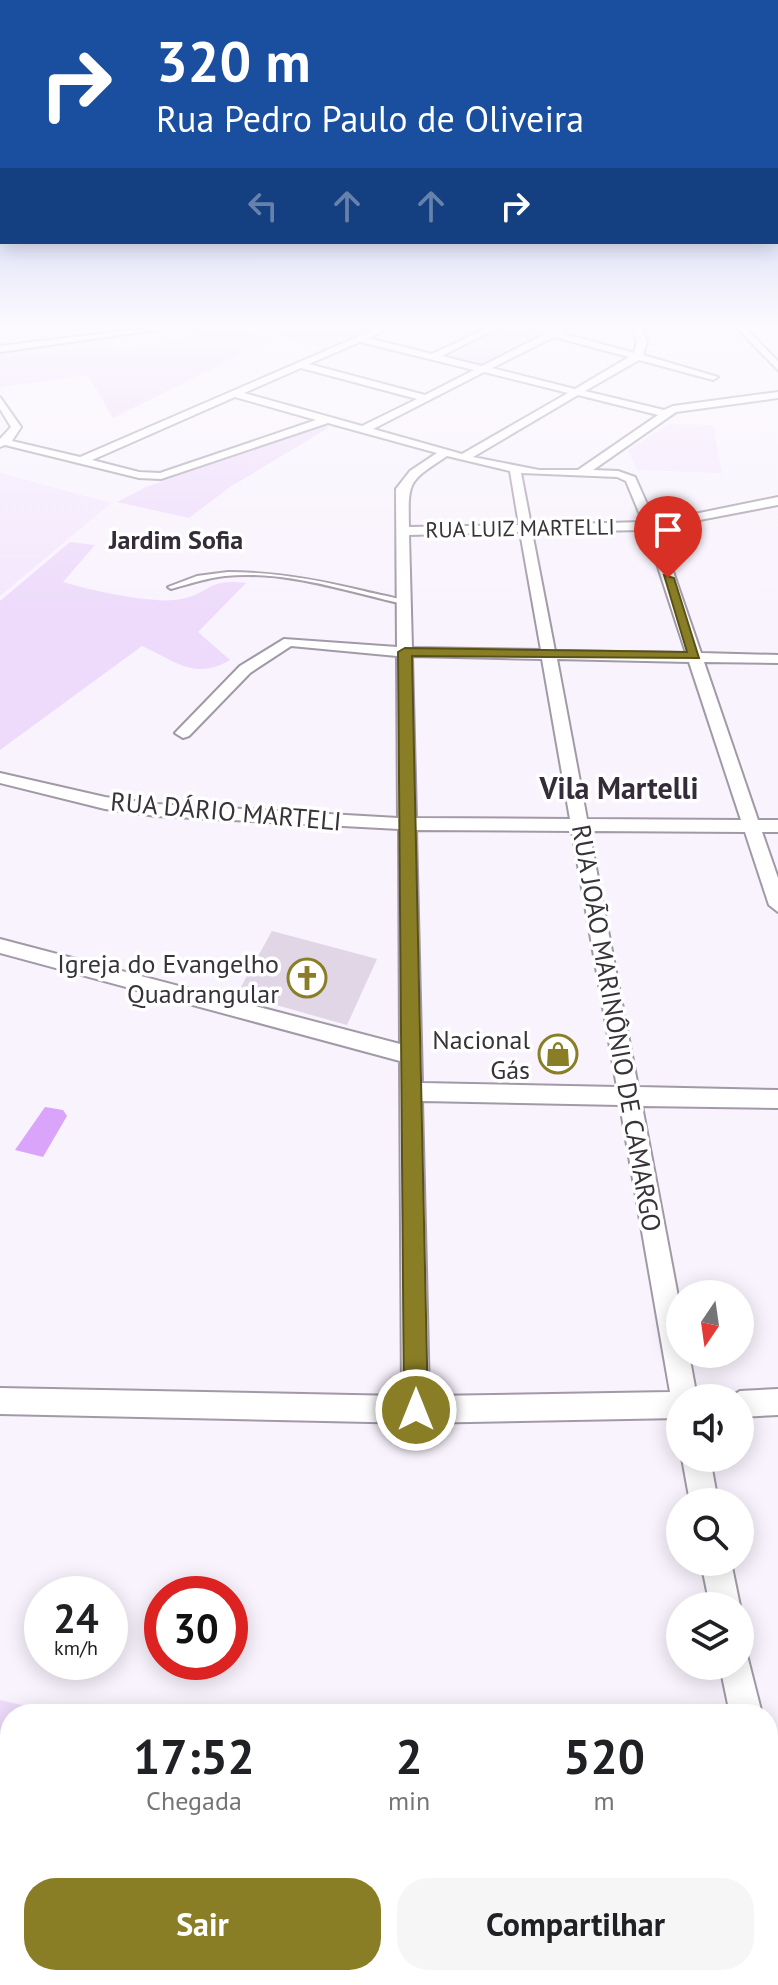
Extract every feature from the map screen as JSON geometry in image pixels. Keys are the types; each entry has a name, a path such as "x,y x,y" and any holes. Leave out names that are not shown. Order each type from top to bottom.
{"street":[{"path":"2,443 13,435 16,427 12,421"},
{"path":"81,461 174,421"},
{"path":"2,443 139,475 173,475 324,421"},
{"path":"328,421 515,470 622,474"},
{"path":"363,430 381,421"},
{"path":"416,1410 402,489 414,473 521,421"},
{"path":"580,474 654,421"},
{"path":"602,458 605,468 631,479 651,526 778,905"},
{"name":"RUA JOÃO MARINÔNIO DE CAMARGO","path":"515,470 681,1384"},
{"name":"RUA LUIZ MARTELLI","path":"403,531 651,526 778,501"},
{"path":"183,733 274,648 303,641 405,652 778,659"},
{"name":"RUA DÁRIO MARTELI","path":"0,778 105,803 156,810 407,824 778,826"},
{"path":"0,946 411,1055"},
{"path":"413,1092 778,1099"},
{"path":"0,1401 416,1410 666,1405"},
{"path":"754,1403 778,1402"},
{"path":"739,1680 744,1704"}],"lane":[{"path":"171,587 198,576 257,573 403,602"}],"shaded area":[{"path":"669,424 713,425 722,473 637,470 628,450"},
{"path":"321,425 330,427 230,487 189,518 117,502 146,487"},
{"path":"0,473 111,503 0,596"},
{"path":"70,542 95,545 63,582 89,589 170,600 191,596 216,584 246,583 198,632 230,660 206,669 195,669 175,663 142,646 0,750 0,601"},
{"path":"45,1107 63,1110 67,1116 43,1157 15,1150"}],"building":[{"name":"Igreja do Evangelho Quadrangular","path":"272,931 377,959 347,1025 237,994"}],"place":[{"name":"Igreja do Evangelho Quadrangular","path":"307,978"},
{"name":"Nacional Gás","path":"558,1054"}],"district":[{"name":"Jardim Sofia","path":"176,539"},
{"name":"Vila Martelli","path":"619,787"}],"route":[{"path":"416,1410 405,652 695,656 668,578"}]}
